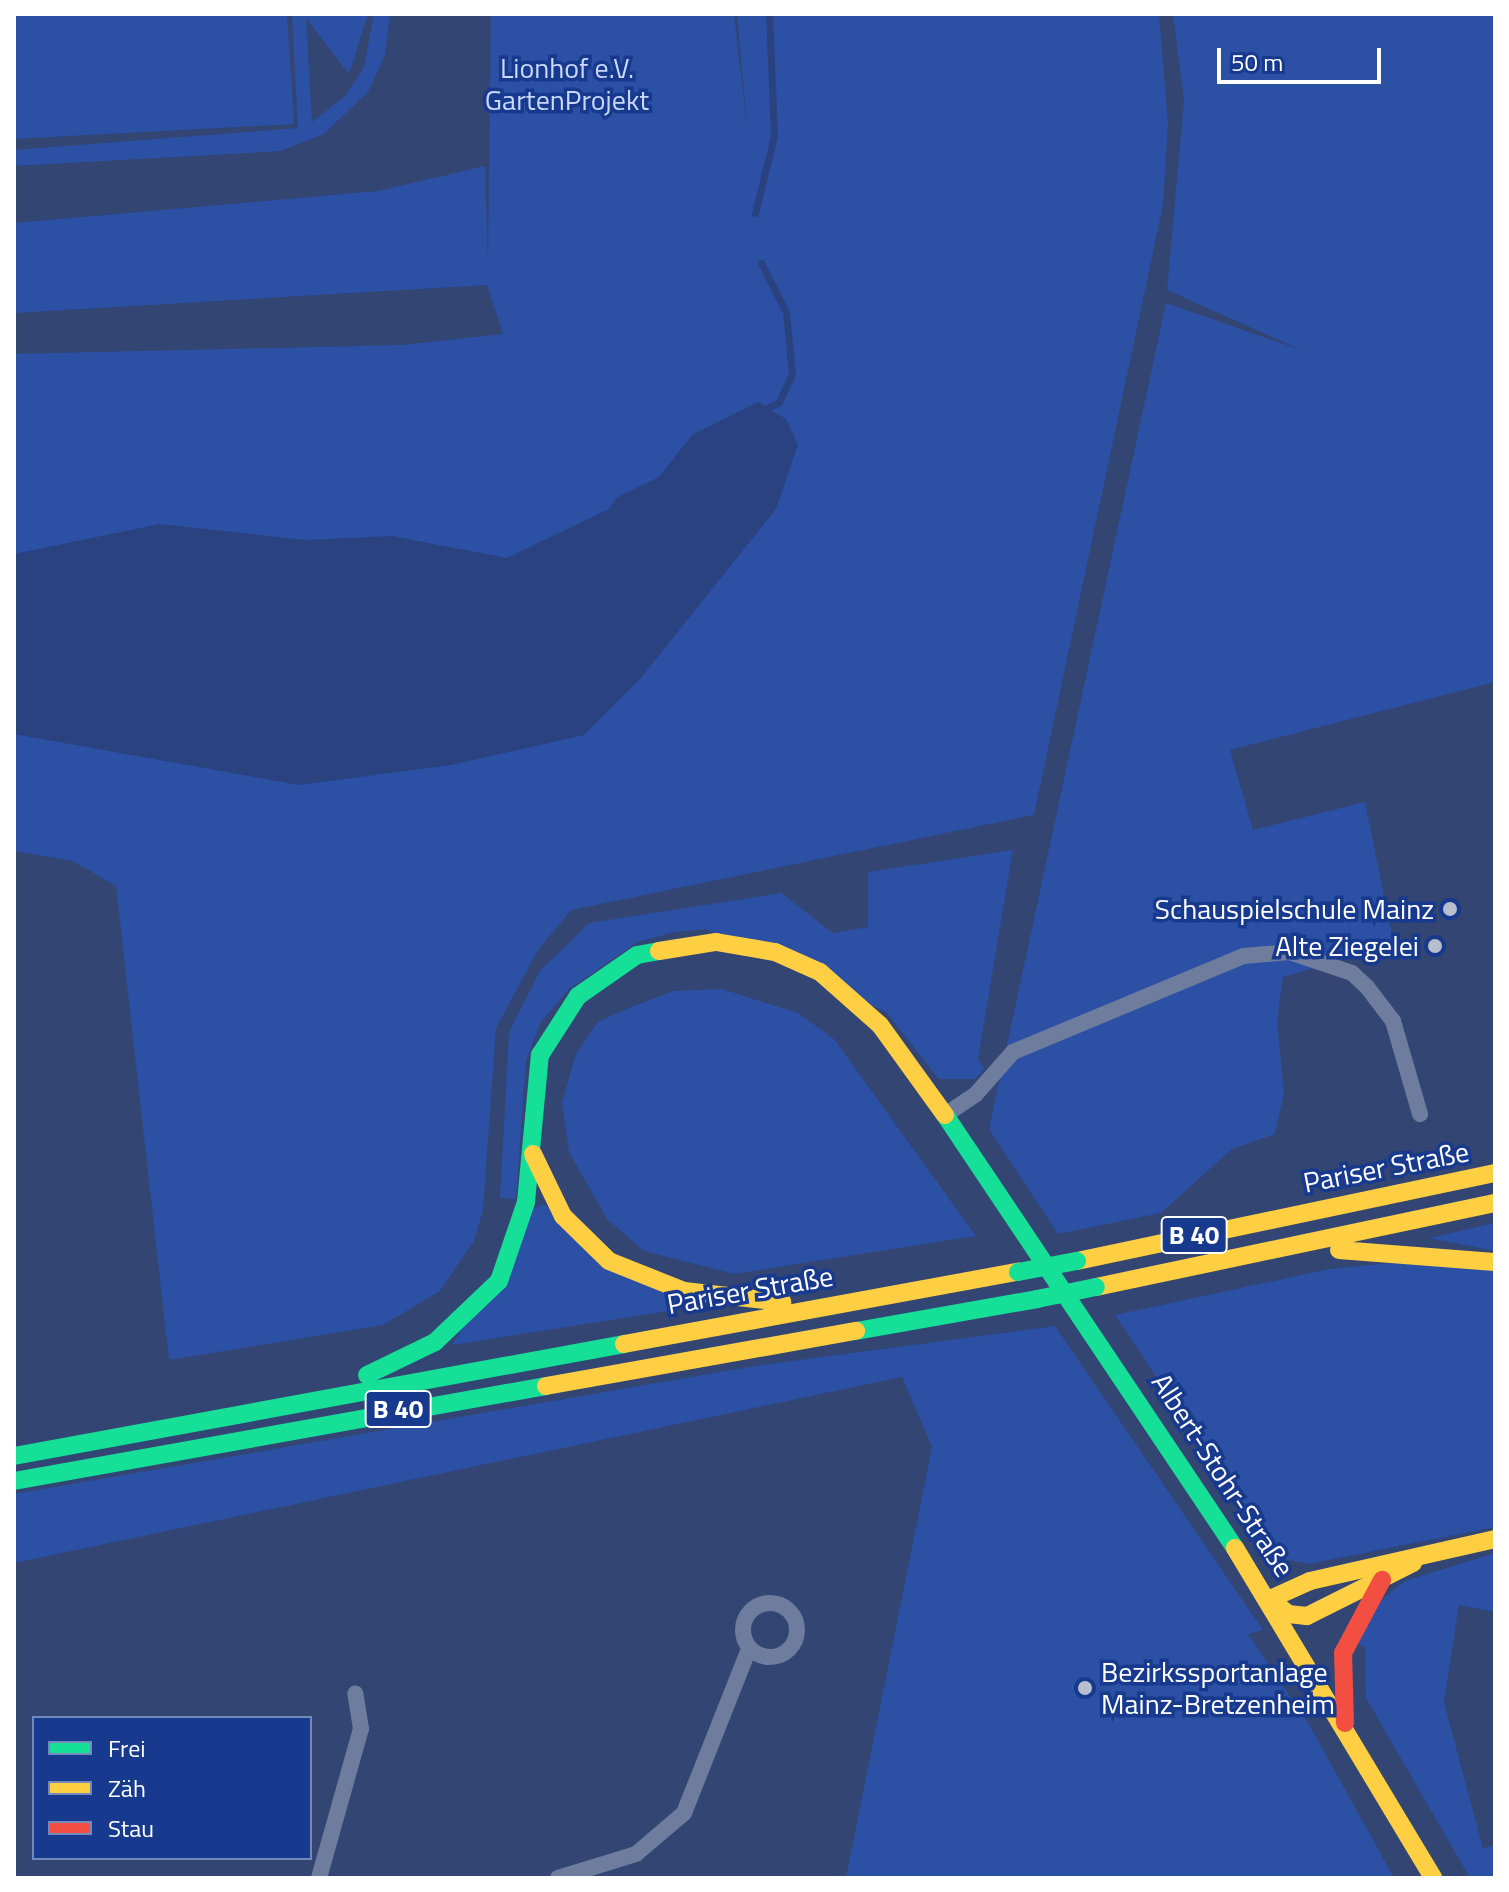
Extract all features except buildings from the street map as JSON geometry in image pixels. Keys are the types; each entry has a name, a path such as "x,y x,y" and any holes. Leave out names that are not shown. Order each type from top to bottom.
{"main road":[{"name":"B 40","path":"300,1400 412,1356 482,1303 510,1261 531,1147 533,1079 565,1012 620,963 691,942 754,946 820,972 880,1025 945,1115"},
{"name":"Albert-Stohr-Straße","path":"945,1115 1270,1599 1433,1877"},
{"name":"B 40","path":"531,1147 563,1216 592,1249 629,1273 684,1291 824,1305"},
{"name":"Pariser Straße","path":"14,1456 300,1400 1077,1261 1495,1173"},
{"name":"Pariser Straße","path":"14,1481 1037,1299 1495,1203"},
{"name":"B 40","path":"1287,1249 1424,1252 1495,1262"},
{"path":"1413,1563 1307,1616 1288,1614 1270,1599 1310,1581 1413,1563 1495,1539"},
{"path":"1345,1723 1343,1653 1382,1579"}],"street":[{"path":"945,1115 976,1094 1013,1052 1244,956 1289,952 1352,973 1367,987 1393,1021 1420,1114"},
{"path":"558,1878 636,1854 684,1813 749,1649"},
{"path":"319,1878 361,1729 355,1693"}],"green space":[{"path":"14,14 287,14 294,124 14,139"},
{"path":"292,14 368,14 349,74 306,18 312,122 345,96 364,67 374,14 390,14 385,55 368,92 324,134 281,151 14,166 14,150 298,128"},
{"name":"Lionhof e.V. GartenProjekt","path":"491,14 734,14 748,136 737,14 1159,14 1168,123 1163,205 1034,815 571,910 538,950 496,1028 483,1210 474,1241 440,1291 383,1325 169,1360 116,886 73,861 14,851 14,354 401,345 503,334 487,285 14,313 14,223 378,191 485,166 488,263"},
{"path":"1173,14 1495,14 1495,682 1230,750 1253,830 1365,802 1394,945 1283,977 1277,1021 1284,1094 1275,1134 1232,1149 1161,1213 1058,1234 989,1129 1166,303 1301,350 1167,290 1184,101"},
{"path":"1013,850 978,1059 984,1069 975,1079 939,1079 886,1012 706,929 675,932 638,942 569,989 541,1022 526,1061 516,1199 500,1198 509,1032 540,971 589,923 781,893 833,933 868,927 868,872"},
{"path":"722,989 798,1013 834,1039 976,1236 734,1274 644,1251 607,1219 569,1152 562,1103 576,1053 598,1022 631,1007 674,991"},
{"path":"544,1204 673,1300 674,1310 452,1345 534,1208"},
{"path":"1495,1223 1495,1251 1429,1238"},
{"path":"1403,1262 1495,1271 1495,1527 1309,1564 1288,1560 1272,1552 1115,1315 1329,1269"},
{"name":"Bezirkssportanlage Mainz-Bretzenheim","path":"1055,1326 1263,1630 1248,1634 1310,1726 1394,1878 846,1878 932,1447 902,1377 14,1563 14,1494 755,1366"},
{"path":"1495,1553 1495,1612 1459,1605 1444,1702 1483,1849 1495,1845 1495,1878 1470,1878 1366,1698 1365,1647 1357,1643 1376,1604 1405,1581"}],"shaded area":[{"path":"758,402 786,419 798,445 776,509 641,678 584,735 451,765 299,785 14,734 14,554 160,524 305,540 392,536 507,558 609,509 616,498 659,477 692,435"}],"waterway":[{"path":"755,213 774,136 769,14"},
{"path":"761,263 786,312 792,374 779,402 762,411"}],"traffic: fast":[{"path":"367,1375 435,1342 499,1281 526,1202 540,1055 578,996 637,955 659,951"},
{"path":"945,1115 1235,1548"},
{"path":"1018,1272 1077,1261"},
{"path":"1037,1299 1096,1287"},
{"path":"856,1331 1037,1299"},
{"path":"14,1456 624,1344"},
{"path":"14,1481 546,1386"}],"traffic: slow":[{"path":"659,951 716,942 775,952 820,972 880,1025 945,1115"},
{"path":"533,1154 563,1216 609,1261 684,1291 782,1302"},
{"path":"1077,1261 1495,1173"},
{"path":"1096,1287 1495,1203"},
{"path":"1339,1250 1495,1262"},
{"path":"624,1344 1018,1272"},
{"path":"546,1386 856,1331"},
{"path":"1413,1563 1307,1616 1288,1614 1270,1599 1310,1581 1495,1539"},
{"path":"1235,1548 1433,1878"}],"traffic: jam":[{"path":"1345,1723 1343,1653 1382,1580"}],"place":[{"name":"Schauspielschule Mainz","path":"1450,909"},
{"name":"Alte Ziegelei","path":"1435,946"},
{"name":"Bezirkssportanlage Mainz-Bretzenheim","path":"1085,1688"}]}
